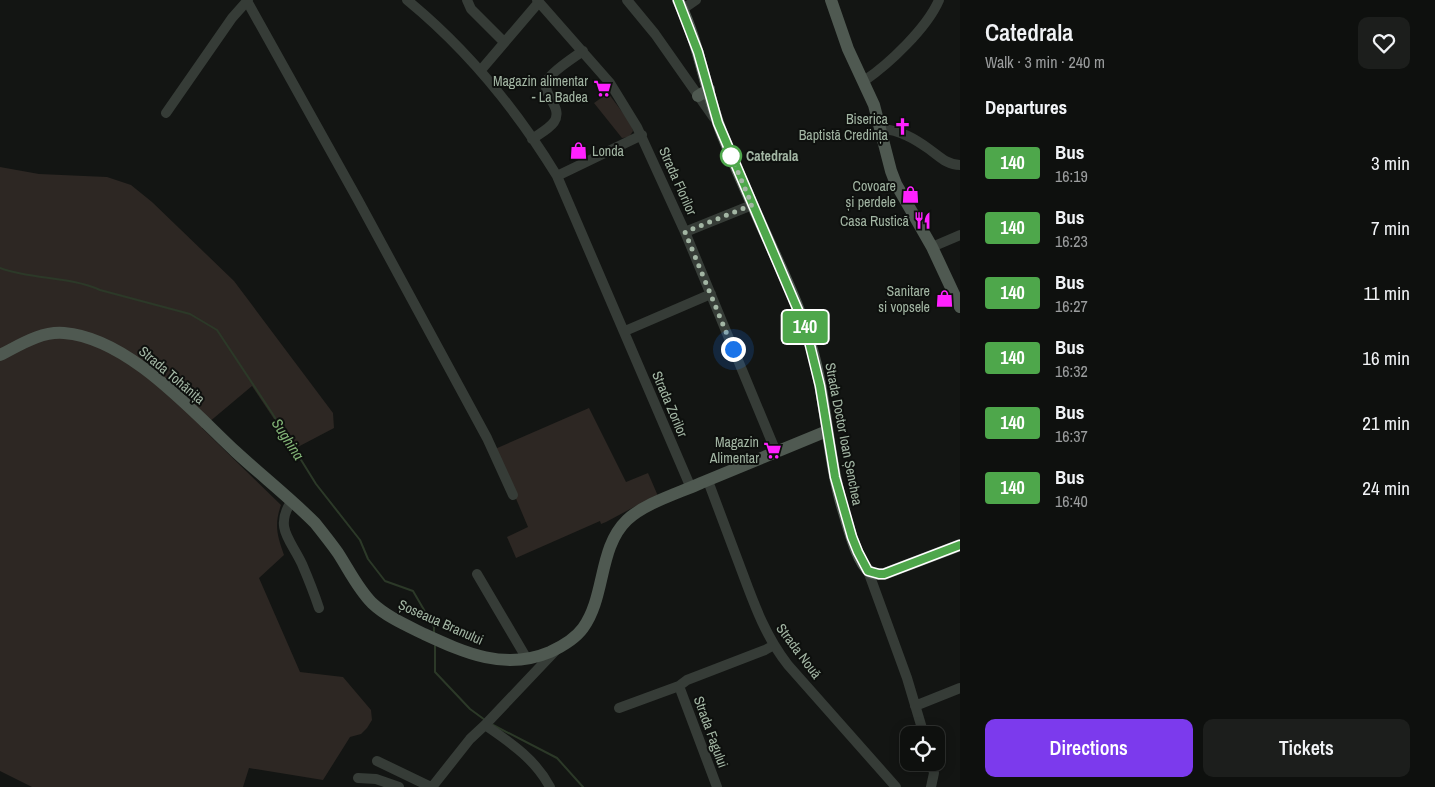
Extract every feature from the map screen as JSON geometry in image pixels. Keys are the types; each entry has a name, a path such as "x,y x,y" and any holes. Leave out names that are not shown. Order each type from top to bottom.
{"main road":[{"path":"831,0 845,42 874,105 896,184 932,246 960,307"},
{"name":"Strada Doctor Ioan Șenchea","path":"680,5 696,46 704,93 806,329 816,366 840,498 858,552 868,571"},
{"name":"Strada Tohănița","path":"0,355 39,336 56,333 82,337 104,345 146,370 179,398 254,469"},
{"name":"Șoseaua Branului","path":"254,469 315,523 358,586 373,603 393,618 466,652 494,660 511,661 527,659 558,648 576,636 588,620 611,547 622,526 643,509 827,431"},
{"path":"868,571 879,574 890,572 960,545"}],"street":[{"path":"166,113 232,18 248,0 487,438 513,495"},
{"name":"Strada Zorilor","path":"407,0 457,45 481,70 557,176 691,488"},
{"path":"467,0 471,9 504,42"},
{"path":"627,0 704,93"},
{"path":"680,5 696,0"},
{"path":"864,81 880,69 926,22 939,0"},
{"path":"481,70 538,1"},
{"name":"Strada Florilor","path":"538,1 610,83 642,135 685,232 776,452"},
{"path":"532,139 552,124 556,116 555,106 546,87 548,80 582,51"},
{"path":"882,129 897,131 909,136 947,163 960,165"},
{"path":"557,176 642,135"},
{"path":"685,232 752,205"},
{"path":"932,246 960,235"},
{"path":"625,331 711,294"},
{"name":"Strada Nouă","path":"708,481 752,602 774,645 788,665 896,787"},
{"path":"291,502 284,515 284,530 303,566 319,608"},
{"name":"Strada Doctor Ioan Șenchea","path":"868,571 907,678 921,726"},
{"path":"477,574 527,659"},
{"name":"Strada Fagului","path":"619,708 679,686 687,680 774,645"},
{"name":"Șoseaua Branului","path":"432,787 461,749 558,648"},
{"name":"Strada Fagului","path":"679,686 715,787"},
{"path":"915,706 960,688"},
{"path":"485,725 514,745 534,762 550,787"},
{"path":"377,761 432,787"},
{"path":"931,787 933,771"},
{"path":"358,778 376,779 399,787"}],"shaded area":[{"path":"608,93 632,125 633,131 629,137 622,138 594,103"},
{"path":"0,167 39,174 107,177 131,185 152,202 234,281 333,413 334,428 294,449 252,386 202,428 281,505 277,530 284,555 259,578 300,672 343,677 371,710 372,720 367,728 361,734 350,737 323,780 249,768 243,787 32,787 0,771"},
{"path":"589,408 626,482 648,473 658,496 606,522 601,524 600,521 516,558 507,537 528,527 495,449"}],"waterway":[{"name":"Sughina","path":"0,268 25,275 76,282 190,314 217,330 316,484 360,540 368,559 385,581 413,591 434,627 434,633"},
{"name":"Sughina","path":"435,646 435,672 470,709 485,720"},
{"name":"Sughina","path":"493,725 557,758 583,787"}],"bus line":[{"name":"140","path":"678,0 698,52 718,123 752,205 789,286 812,347 835,477 852,537 862,562 868,571 884,574 960,545"}],"place":[{"name":"Magazin alimentar - La Badea","path":"602,89"},
{"name":"Biserica Baptistă Credința","path":"902,127"},
{"name":"Londa","path":"578,151"},
{"name":"Catedrala","path":"731,156"},
{"name":"Covoare și perdele","path":"910,194"},
{"name":"Casa Rustică","path":"923,221"},
{"name":"Sanitare si vopsele","path":"944,299"},
{"name":"Magazin Alimentar","path":"773,450"}],"route":[{"path":"731,156 752,205 685,232 733,349"}]}
